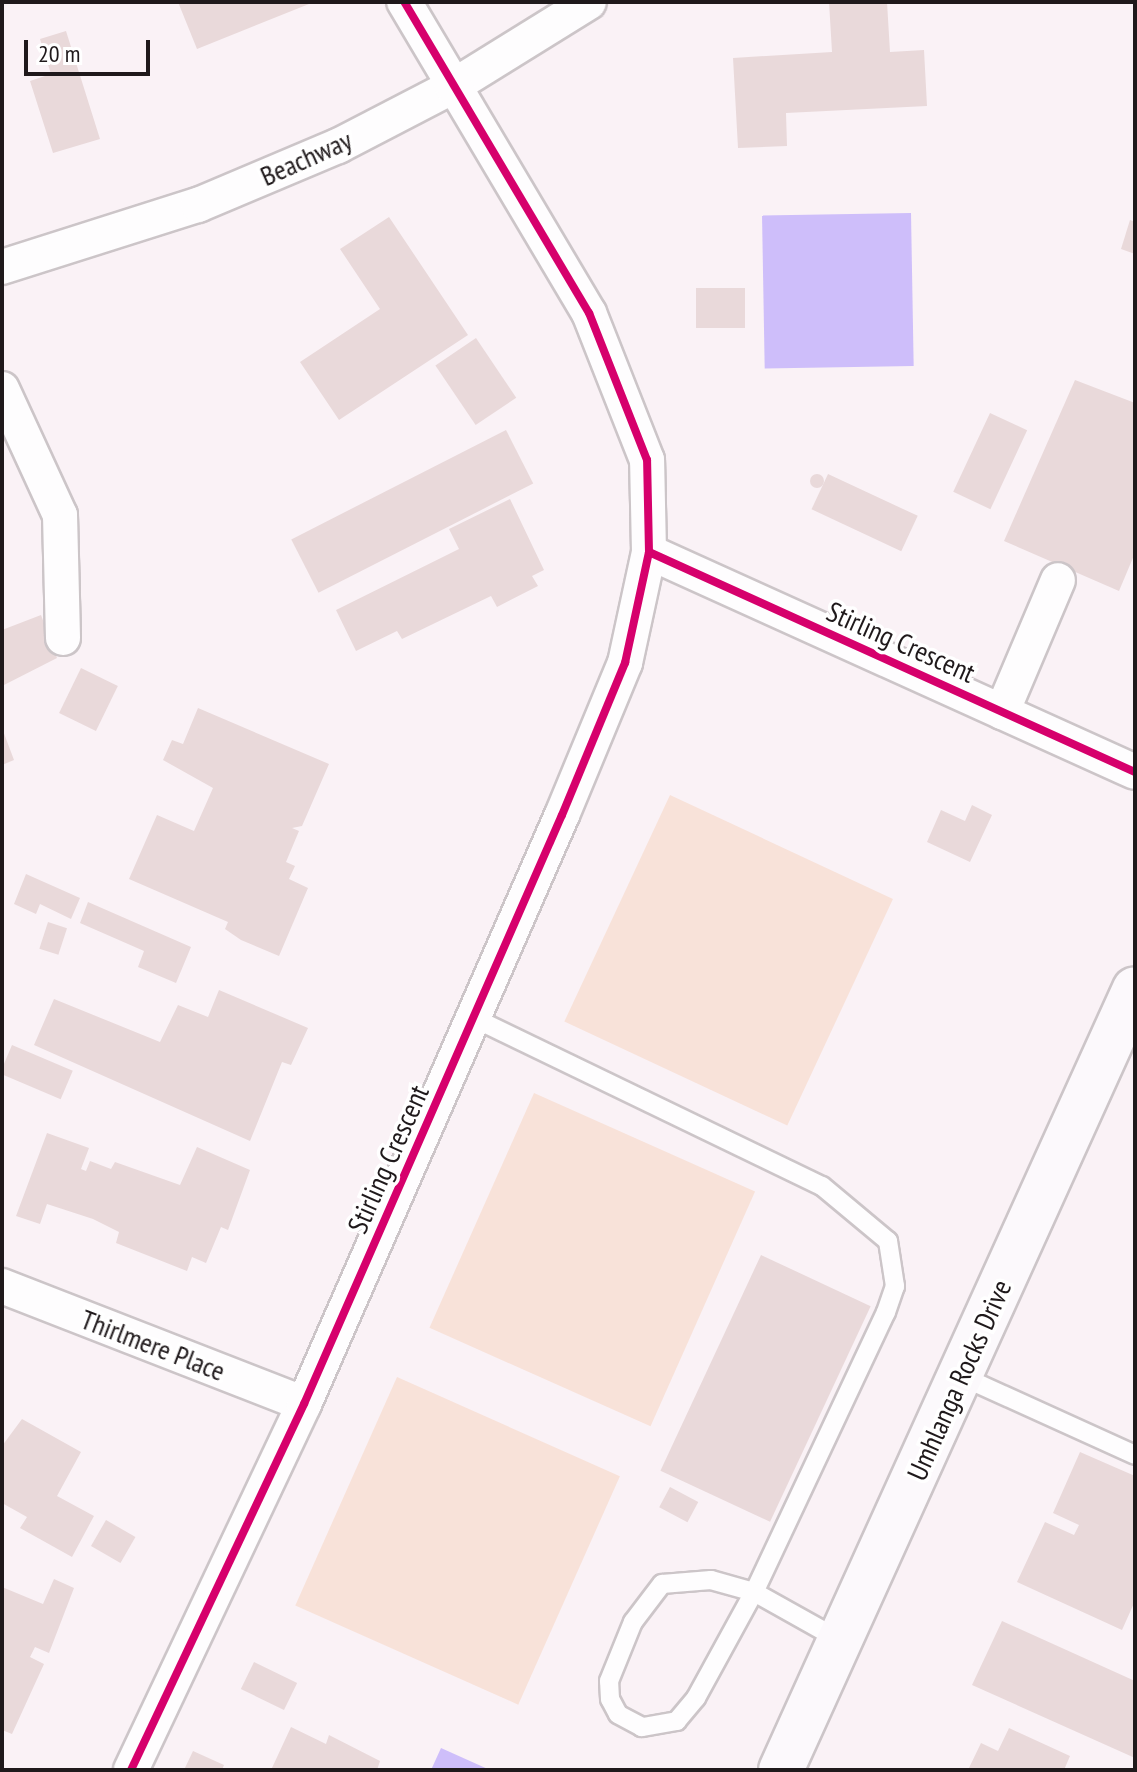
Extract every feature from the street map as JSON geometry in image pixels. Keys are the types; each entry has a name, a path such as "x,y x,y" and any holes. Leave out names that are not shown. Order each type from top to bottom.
{"main road":[{"name":"Umhlanga Rocks Drive","path":"781,1770 1135,989"}],"street":[{"name":"Stirling Crescent","path":"131,1770 304,1404 474,1018 625,663 649,552 647,460 589,313 404,2"},
{"name":"Beachway","path":"2,267 198,205 338,146 452,87 589,2"},
{"path":"2,389 60,515 63,638"},
{"name":"Stirling Crescent","path":"649,552 1135,772"},
{"path":"1002,712 1058,580"},
{"name":"Thirlmere Place","path":"2,1286 304,1404"}],"lane":[{"path":"474,1018 822,1186 888,1241 895,1286 886,1312 754,1592 696,1698 677,1721 642,1727 618,1714 609,1681 646,1598 662,1584 683,1579 754,1592 840,1640"},
{"path":"961,1376 1135,1455"}],"shaded area":[{"path":"911,213 914,366 765,369 762,216"},
{"path":"670,795 893,899 787,1126 564,1022"},
{"path":"534,1093 755,1191 651,1426 429,1328"},
{"path":"397,1377 620,1476 518,1705 295,1605"},
{"path":"441,1748 490,1770 431,1770"}],"building":[{"path":"178,2 314,2 197,49"},
{"path":"829,2 887,2 890,52 924,50 927,106 786,113 787,146 738,148 733,58 832,52"},
{"path":"66,31 100,139 53,153 30,81 51,74 40,39"},
{"path":"389,217 468,335 339,420 300,362 380,309 340,249"},
{"path":"1130,220 1135,222 1135,254 1121,249"},
{"path":"696,288 745,288 745,328 696,328"},
{"path":"476,338 516,398 476,425 435,365"},
{"path":"1075,380 1135,403 1135,553 1119,591 1004,541"},
{"path":"990,413 1027,430 990,509 953,492"},
{"path":"506,430 533,483 319,593 291,539"},
{"path":"817,474 824,481 817,488 810,481"},
{"path":"828,474 918,516 901,551 812,509"},
{"path":"510,499 544,570 532,576 538,586 497,607 491,596 402,639 397,631 356,651 336,610 459,549 449,529"},
{"path":"41,615 57,658 2,686 2,630"},
{"path":"81,668 118,686 96,731 59,713"},
{"path":"198,708 329,764 302,826 292,828 299,831 286,862 295,866 289,879 308,888 279,956 241,940 225,929 228,922 129,879 157,815 194,831 213,788 163,760 172,740 183,744"},
{"path":"2,728 14,760 2,765"},
{"path":"972,805 992,815 970,862 927,842 941,810 965,821"},
{"path":"26,874 80,898 71,919 40,904 36,914 14,904"},
{"path":"88,902 191,947 176,983 138,967 144,951 80,923"},
{"path":"48,922 67,928 58,955 39,949"},
{"path":"219,990 308,1028 291,1065 282,1062 250,1141 34,1045 54,999 160,1042 178,1005 208,1017"},
{"path":"12,1045 73,1071 61,1099 2,1074"},
{"path":"47,1133 89,1148 81,1169 86,1171 90,1161 111,1169 115,1162 180,1185 197,1147 250,1170 228,1230 221,1227 206,1263 192,1257 187,1271 116,1243 119,1232 93,1219 47,1204 40,1224 16,1216"},
{"path":"761,1255 871,1306 770,1522 660,1471"},
{"path":"22,1419 81,1452 57,1496 94,1516 72,1557 20,1528 27,1517 2,1503 2,1446"},
{"path":"1080,1452 1135,1476 1135,1601 1122,1630 1017,1582 1045,1522 1074,1535 1079,1525 1053,1513"},
{"path":"670,1487 698,1502 687,1522 659,1507"},
{"path":"106,1520 135,1537 120,1563 91,1546"},
{"path":"54,1579 74,1588 49,1653 35,1647 30,1657 44,1664 12,1734 2,1730 2,1587 43,1604"},
{"path":"1002,1621 1135,1681 1135,1758 972,1685"},
{"path":"254,1662 297,1683 284,1710 241,1689"},
{"path":"291,1727 326,1744 329,1735 380,1761 377,1770 271,1770"},
{"path":"1009,1728 1070,1756 1064,1770 968,1770 981,1743 998,1751"},
{"path":"193,1751 224,1765 222,1770 184,1770"}],"cycle path":[{"path":"131,1770 304,1404 562,815 625,663 649,552 647,460 589,313 404,2"},
{"path":"649,552 1135,772"}]}
